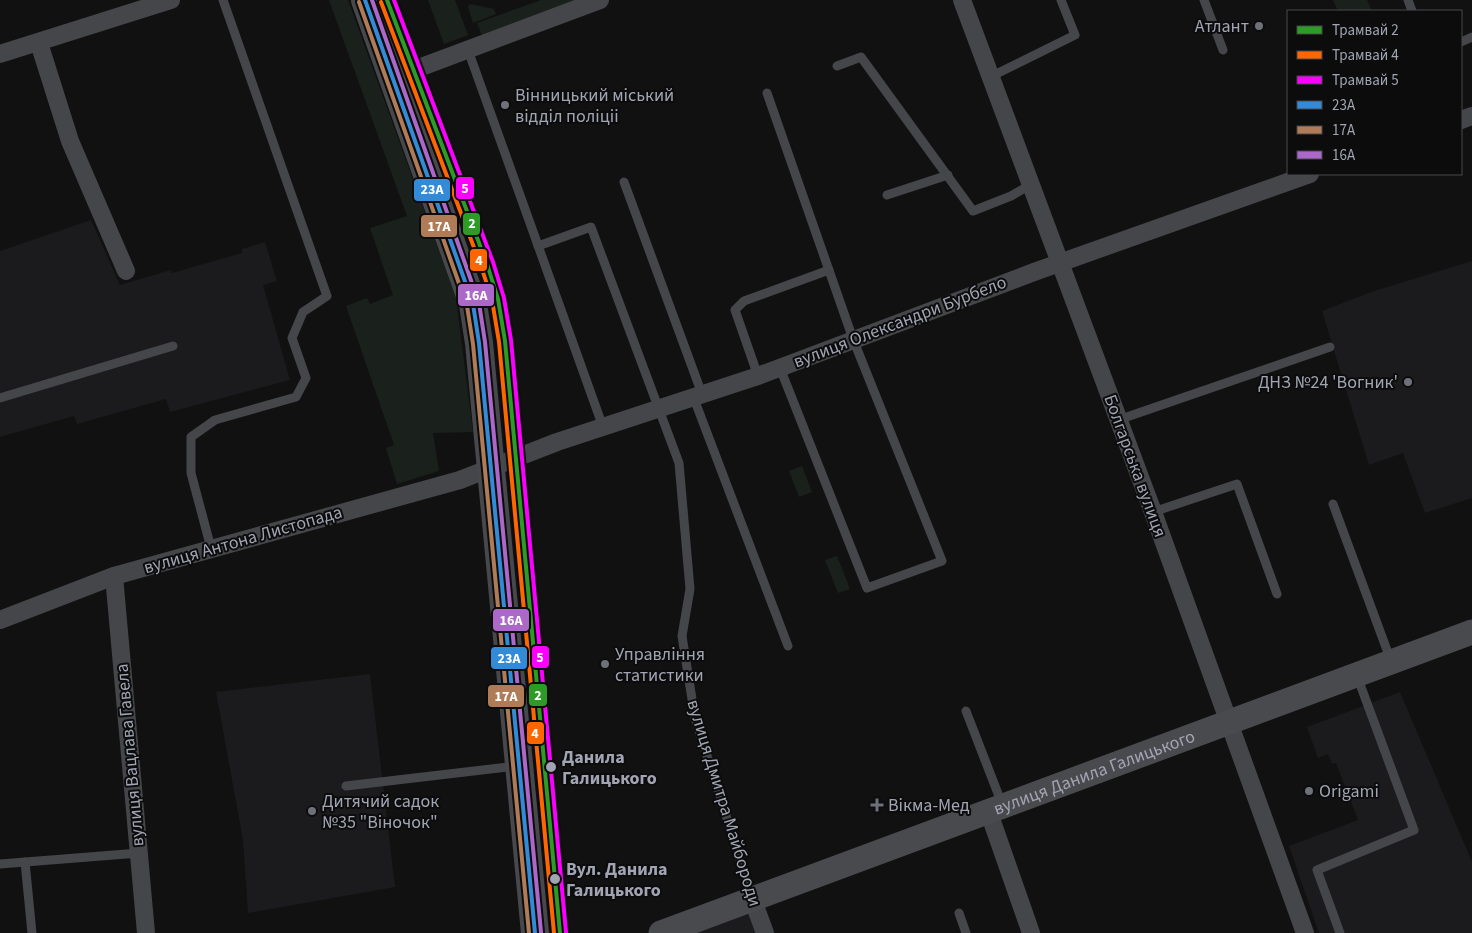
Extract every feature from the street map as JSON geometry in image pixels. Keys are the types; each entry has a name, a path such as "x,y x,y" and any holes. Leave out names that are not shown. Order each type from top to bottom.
{"main road":[{"path":"365,0 473,304 479,343 535,933"},
{"name":"вулиця Данила Галицького","path":"661,933 995,807 1472,632"}],"street":[{"path":"0,54 171,0"},
{"path":"392,78 600,0"},
{"name":"Болгарська вулиця","path":"962,0 1153,512 1304,933"},
{"path":"39,43 70,141 126,271"},
{"name":"вулиця Олександри Бурбело","path":"490,468 657,408 758,376 1059,263 1307,175"},
{"name":"вулиця Антона Листопада","path":"0,620 114,576 460,480 490,468"},
{"name":"вулиця Вацлава Гавела","path":"114,576 146,933"},
{"path":"995,807 1031,933"},
{"name":"вулиця Дмитра Майбороди","path":"752,898 765,933"}],"lane":[{"path":"211,548 191,473 191,438 215,420 296,398 306,378 292,338 303,312 327,296 224,0"},
{"path":"990,77 1074,35 1061,0"},
{"path":"1204,0 1223,50"},
{"path":"468,50 603,427"},
{"path":"836,66 861,57 973,210 1011,196 1030,185"},
{"path":"767,93 853,339 942,561 867,588 780,368"},
{"path":"887,195 948,175"},
{"path":"624,182 788,646"},
{"name":"вулиця Дмитра Майбороди","path":"538,246 591,227 679,463 690,589 682,636 695,718 752,898"},
{"path":"758,376 735,310 744,301 829,270"},
{"path":"0,398 173,346"},
{"path":"1118,420 1330,348"},
{"path":"1153,512 1237,484 1278,594"},
{"path":"1333,504 1392,662"},
{"path":"1340,933 1316,870 1414,830 1356,675"},
{"path":"966,711 995,807"},
{"path":"346,786 518,766"},
{"path":"0,864 138,853"},
{"path":"25,862 32,933"},
{"path":"959,913 966,933"}],"shaded area":[{"path":"329,0 348,0 456,298 473,432 433,433 439,471 397,484 386,448 394,445 346,306 367,298 370,304 393,295 370,228 407,216"},
{"path":"428,0 455,0 468,35 444,44"},
{"path":"541,0 579,0 482,36 477,23"},
{"path":"1333,0 1367,0 1372,10 1338,10"},
{"path":"470,4 494,9 496,14 473,23 468,7"},
{"path":"91,220 120,285 171,270 172,273 242,253 242,249 265,242 277,281 263,285 290,380 170,412 166,399 77,424 74,416 0,437 0,251"},
{"name":"ДНЗ №24 'Вогник'","path":"1472,261 1472,498 1425,513 1403,453 1369,465 1322,311 1371,292"},
{"path":"802,466 812,492 799,497 789,471"},
{"path":"837,556 850,589 838,593 825,560"},
{"name":"Дитячий садок №35 \"Віночок\"","path":"370,674 395,887 248,913 243,840 216,692"},
{"path":"1400,692 1472,862 1472,933 1319,933 1289,846 1358,820 1336,763 1332,764 1328,754 1318,758 1307,727"},
{"path":"752,898 765,933 662,933"}],"tram line":[{"name":"2","path":"387,0 487,264 498,299 505,341 560,933"},
{"name":"5","path":"394,0 493,262 504,298 511,340 566,932"},
{"name":"4","path":"381,2 481,266 492,300 499,342 554,933"}],"transit line":[{"name":"23А","path":"365,0 473,304 479,343 535,933"},
{"name":"16А","path":"372,0 479,303 485,342 541,932"},
{"name":"17А","path":"359,2 467,306 473,344 529,933"}],"place":[{"name":"Атлант","path":"1259,26"},
{"name":"Вінницький міський відділ поліціі","path":"505,105"},
{"name":"ДНЗ №24 'Вогник'","path":"1408,382"},
{"name":"Управління статистики","path":"605,664"},
{"name":"Данила Галицького","path":"551,767"},
{"name":"Origami","path":"1309,791"},
{"name":"Вікма-Мед","path":"877,805"},
{"name":"Дитячий садок №35 \"Віночок\"","path":"312,811"},
{"name":"Вул. Данила Галицького","path":"555,879"}]}
